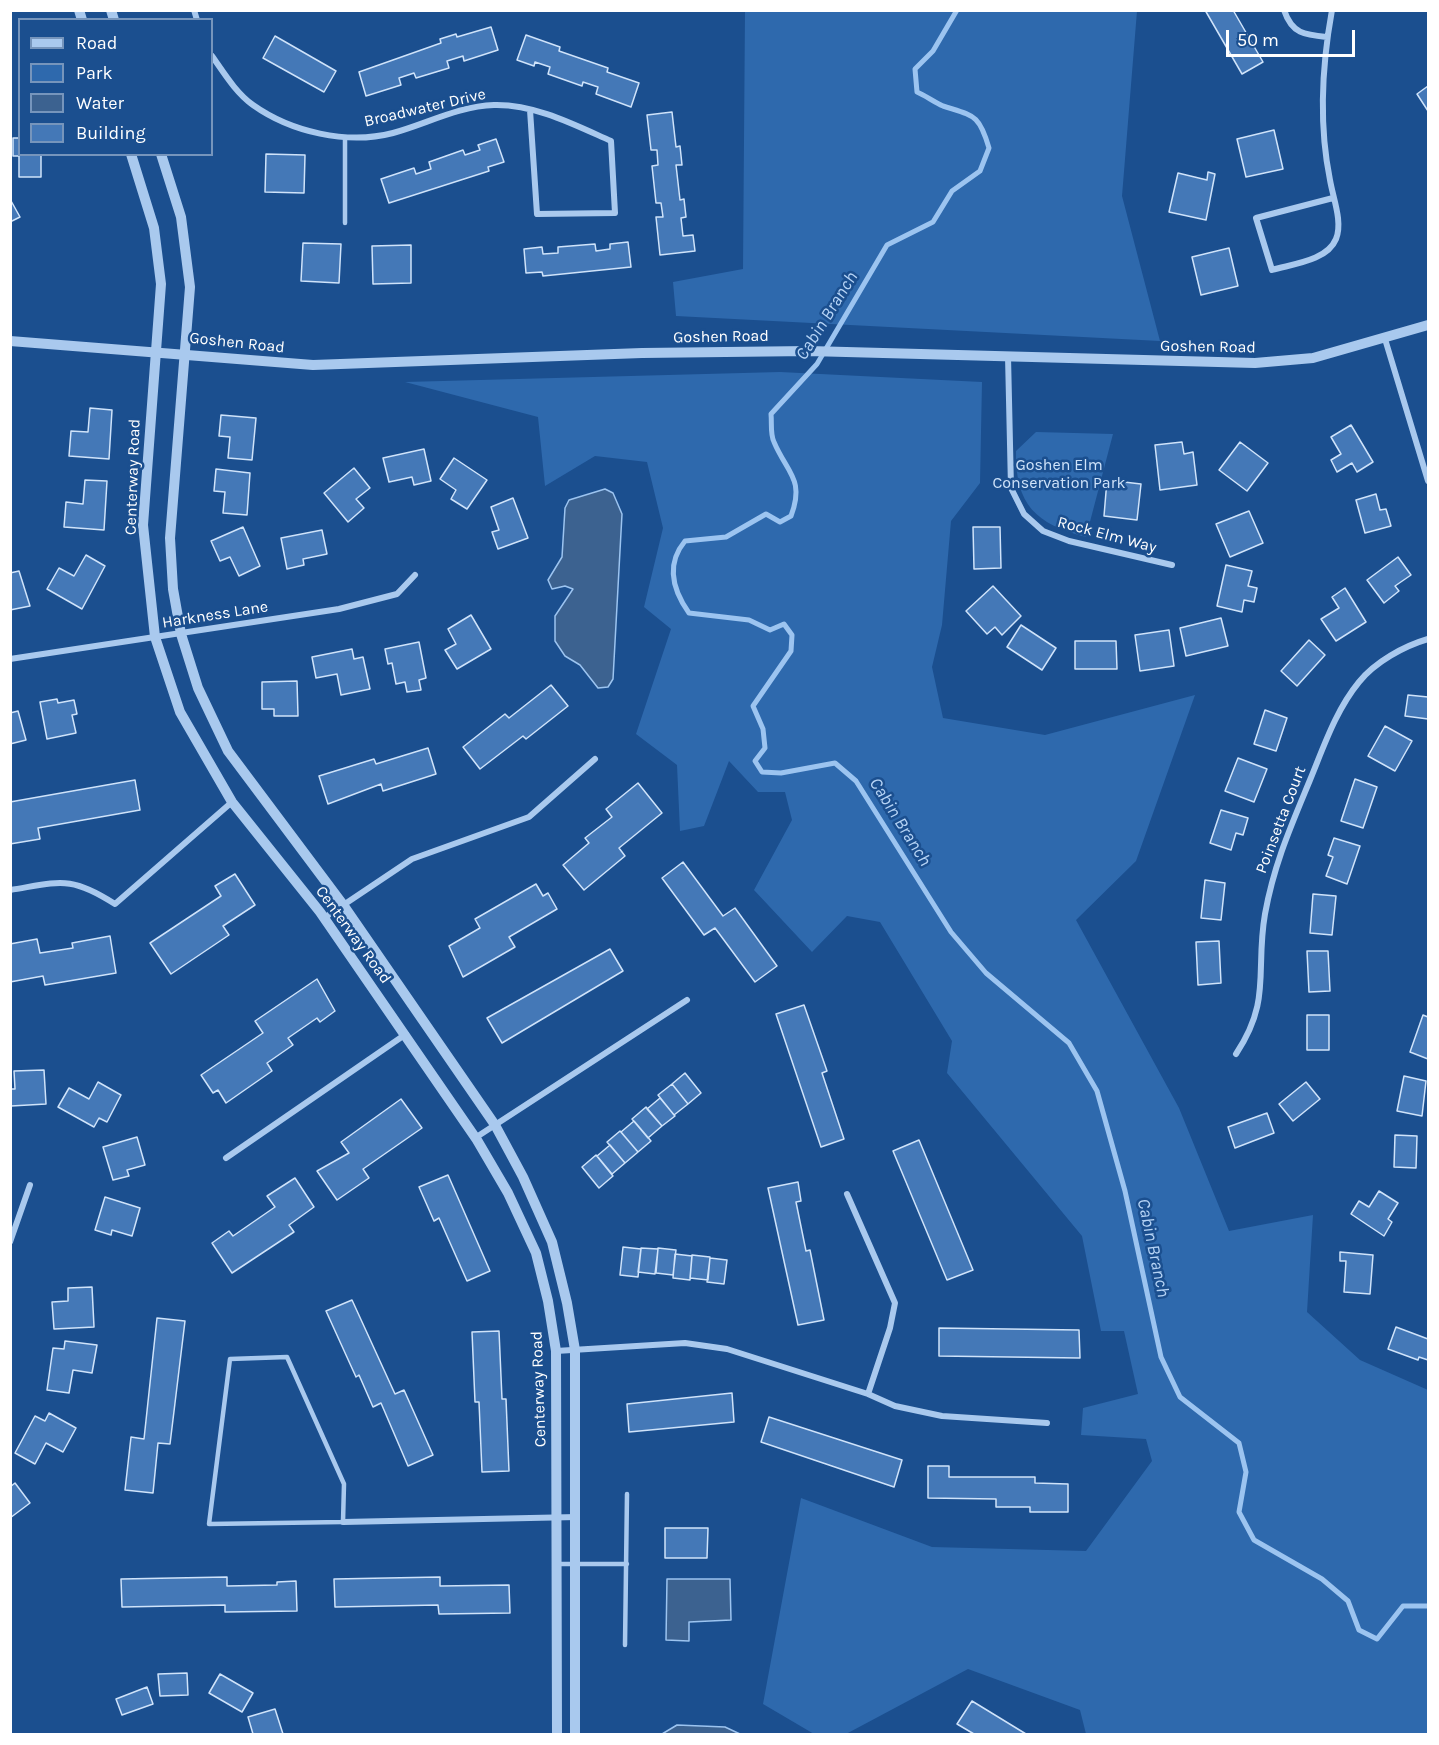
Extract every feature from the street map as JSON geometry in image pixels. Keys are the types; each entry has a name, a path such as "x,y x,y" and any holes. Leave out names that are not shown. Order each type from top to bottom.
{"street":[{"path":"1284,10 1288,23 1300,34 1327,37"},
{"path":"1332,10 1327,37 1323,117 1327,166 1339,224 1336,240 1325,253 1272,270 1256,218 1333,198"},
{"name":"Broadwater Drive","path":"213,57 251,104 294,125 345,138 391,133 447,114 494,105 530,110 555,117 611,141 615,213 537,214 530,110"},
{"name":"Centerway Road","path":"133,156 144,190 159,258 160,284 143,525 155,637 180,712 232,802 324,918 476,1138 508,1193 536,1253 548,1301 556,1351 557,1734"},
{"name":"Centerway Road","path":"162,156 181,217 190,287 170,538 173,589 181,634 198,688 228,751 344,906 495,1125 523,1177 552,1242 575,1350 577,1516 575,1734"},
{"name":"Goshen Road","path":"10,341 183,353 240,360 355,366 642,353 808,351 1266,363 1313,358 1428,325"},
{"path":"1385,339 1428,481"},
{"name":"Rock Elm Way","path":"1008,356 1011,488 1024,514 1043,531 1069,541 1172,565"},
{"name":"Harkness Lane","path":"10,659 181,634 365,603 397,594 415,575"},
{"name":"Poinsetta Court","path":"1236,1054 1250,1033 1260,1005 1264,917 1274,869 1333,723 1360,681 1391,656 1428,639"},
{"path":"324,918 412,859 529,817 595,759"},
{"path":"10,890 64,881 90,888 115,904 232,802"},
{"path":"476,1138 687,1000"},
{"path":"226,1158 406,1034"},
{"path":"10,1242 30,1185"},
{"path":"847,1194 895,1303 890,1328 868,1394"},
{"path":"556,1351 685,1343 727,1349 868,1394 895,1406 942,1416 1047,1423"},
{"path":"344,1522 577,1516"}],"lane":[{"path":"345,138 345,223"},
{"path":"287,1357 344,1484 344,1522 209,1524 230,1359 287,1357"},
{"path":"625,1645 627,1494"},
{"path":"557,1564 627,1563"}],"green space":[{"path":"745,11 1137,11 1122,196 1160,341 676,316 673,282 743,269"},
{"path":"780,372 982,382 980,483 951,521 942,625 932,667 943,718 1045,735 1195,695 1136,861 1076,920 1179,1108 1229,1231 1313,1215 1307,1312 1360,1360 1428,1390 1428,1734 1086,1734 1080,1710 968,1669 846,1734 814,1734 763,1704 801,1498 932,1547 1086,1551 1152,1461 1146,1439 1081,1435 1083,1408 1138,1394 1124,1331 1101,1331 1082,1236 947,1073 952,1041 880,922 847,916 812,952 754,890 792,820 785,792 758,792 729,761 704,826 680,831 677,765 636,734 671,629 644,607 663,528 647,462 595,456 545,486 538,417 405,382"},
{"name":"Goshen Elm Conservation Park","path":"1036,432 1113,434 1086,537 1054,526 1032,509 1025,499 1019,485 1016,451"}],"water":[{"path":"605,489 613,493 622,514 613,679 608,687 598,688 580,665 565,656 555,641 555,616 573,589 565,586 552,589 548,580 562,557 565,508 569,500"},
{"path":"667,1579 730,1579 731,1620 689,1622 689,1641 666,1640"},
{"path":"677,1725 725,1727 740,1734 662,1734"}],"building":[{"path":"1205,10 1233,10 1263,62 1242,74"},
{"path":"491,27 498,50 464,61 463,56 447,61 449,68 416,78 414,73 399,78 401,85 366,96 359,72 441,43 440,39 456,34 457,37"},
{"path":"526,35 560,47 559,51 608,68 607,72 639,83 631,107 596,94 598,87 583,82 582,86 548,74 550,67 535,62 534,66 517,60"},
{"path":"275,36 336,71 324,92 263,58"},
{"path":"1428,86 1428,111 1417,94"},
{"path":"672,112 676,147 680,146 682,165 676,165 680,200 684,199 686,217 681,218 683,236 693,235 695,251 660,255 656,217 663,217 661,203 656,203 652,166 658,165 657,150 651,150 647,115"},
{"path":"1274,130 1283,169 1246,177 1237,139"},
{"path":"13,138 18,138 18,156 13,156"},
{"path":"496,139 504,162 488,167 489,171 389,203 381,179 414,168 416,174 431,169 429,162 463,150 465,155 480,150 478,145"},
{"path":"266,154 305,155 304,193 265,192"},
{"path":"19,156 41,156 41,177 19,177"},
{"path":"1208,172 1215,174 1206,220 1169,212 1178,173 1207,180"},
{"path":"10,199 20,217 10,222"},
{"path":"628,242 631,267 543,276 542,272 526,273 524,249 542,247 543,254 558,253 558,247 595,244 596,251 610,249 610,244"},
{"path":"303,243 341,244 339,283 301,281"},
{"path":"411,245 411,283 373,284 372,246"},
{"path":"1229,248 1238,286 1201,295 1192,257"},
{"path":"90,408 112,410 109,459 69,456 71,431 88,432"},
{"path":"221,415 256,418 252,460 228,458 230,437 219,436"},
{"path":"1351,425 1373,462 1357,472 1352,463 1337,472 1331,460 1341,454 1331,437"},
{"path":"1182,442 1184,454 1193,452 1197,485 1160,490 1155,445"},
{"path":"1240,442 1268,463 1247,491 1219,470"},
{"path":"424,449 431,481 414,485 412,477 389,482 383,458"},
{"path":"454,458 487,480 467,509 451,499 456,490 440,479"},
{"path":"354,468 370,488 356,499 364,508 348,522 324,493"},
{"path":"216,469 250,473 247,515 223,513 225,492 214,491"},
{"path":"85,480 107,481 104,530 64,527 66,502 83,504"},
{"path":"1107,480 1141,484 1137,520 1104,516"},
{"path":"1376,494 1380,510 1386,509 1391,526 1365,533 1356,500"},
{"path":"513,498 528,538 498,549 492,532 499,530 491,507"},
{"path":"1249,511 1263,543 1230,557 1216,524"},
{"path":"243,527 260,566 239,576 230,557 220,561 211,541"},
{"path":"973,527 1000,527 1001,568 974,569"},
{"path":"322,530 327,554 303,559 304,565 287,569 281,538"},
{"path":"86,555 105,566 82,609 47,589 59,568 74,576"},
{"path":"1398,557 1411,575 1395,586 1399,591 1384,603 1367,580"},
{"path":"1226,565 1252,571 1248,586 1257,588 1254,602 1244,600 1242,612 1217,606"},
{"path":"19,571 30,606 10,610 10,573"},
{"path":"993,586 1021,616 1002,635 995,627 987,634 966,611"},
{"path":"1345,588 1366,622 1336,641 1321,619 1339,608 1332,597"},
{"path":"471,615 491,649 457,669 445,650 456,644 448,629"},
{"path":"1221,618 1228,646 1186,656 1180,628"},
{"path":"1021,625 1056,648 1042,670 1007,647"},
{"path":"1169,630 1174,666 1140,671 1135,635"},
{"path":"1309,640 1325,655 1297,686 1281,671"},
{"path":"1075,641 1116,641 1117,669 1075,669"},
{"path":"419,642 426,678 419,680 421,690 407,692 405,682 396,684 392,663 388,664 385,649"},
{"path":"352,649 354,659 363,657 370,689 341,695 337,674 316,678 312,657"},
{"path":"297,681 298,716 274,716 274,709 262,709 262,682"},
{"path":"551,685 568,706 526,739 523,736 480,769 463,747 505,714 509,718"},
{"path":"1408,695 1428,697 1428,719 1405,716"},
{"path":"57,699 58,703 74,700 77,714 72,715 76,733 47,739 40,702"},
{"path":"1265,710 1287,718 1276,751 1254,744"},
{"path":"18,711 26,740 10,744 10,713"},
{"path":"1385,726 1412,741 1395,771 1368,756"},
{"path":"428,748 436,774 383,791 381,784 328,804 319,776 374,759 376,764"},
{"path":"1238,758 1267,769 1254,802 1225,791"},
{"path":"1355,779 1377,787 1363,828 1341,821"},
{"path":"135,780 140,810 38,828 40,839 10,844 10,802"},
{"path":"638,783 662,813 619,848 625,856 584,890 563,865 589,843 585,838 612,817 606,809"},
{"path":"1221,810 1248,818 1243,835 1236,833 1231,850 1210,843"},
{"path":"1334,838 1360,846 1347,884 1326,876 1333,857 1328,855"},
{"path":"683,862 723,916 735,908 777,966 755,982 715,928 704,935 662,878"},
{"path":"235,874 255,905 223,926 229,935 171,974 150,943 221,896 215,886"},
{"path":"1205,880 1225,883 1221,920 1201,918"},
{"path":"536,884 543,896 548,893 557,909 509,937 515,947 463,977 449,946 480,928 475,919"},
{"path":"1313,894 1336,896 1332,935 1310,933"},
{"path":"110,936 116,973 45,985 43,976 10,982 10,944 37,939 40,953 73,948 72,943"},
{"path":"1219,941 1221,983 1198,985 1196,942"},
{"path":"610,949 623,971 502,1043 487,1018"},
{"path":"1307,951 1328,951 1330,991 1309,992"},
{"path":"317,979 335,1011 320,1022 317,1018 288,1038 293,1045 267,1063 272,1071 226,1103 218,1090 213,1093 201,1075 263,1033 255,1021"},
{"path":"804,1005 827,1071 822,1073 844,1139 821,1147 776,1014"},
{"path":"1307,1015 1329,1015 1329,1050 1307,1050"},
{"path":"1423,1015 1428,1017 1428,1059 1410,1052"},
{"path":"44,1070 46,1104 11,1106 10,1089 15,1089 14,1071"},
{"path":"685,1073 701,1093 688,1104 672,1084"},
{"path":"1404,1076 1426,1081 1422,1116 1397,1111"},
{"path":"98,1082 121,1095 107,1122 99,1118 94,1127 58,1107 69,1088 89,1099"},
{"path":"1306,1082 1320,1099 1293,1121 1279,1104"},
{"path":"672,1084 688,1104 674,1115 658,1095"},
{"path":"660,1098 675,1116 662,1126 647,1109"},
{"path":"401,1099 422,1128 363,1169 369,1178 337,1200 317,1171 349,1153 341,1142"},
{"path":"646,1107 662,1126 648,1138 632,1119"},
{"path":"1267,1113 1274,1133 1235,1148 1228,1127"},
{"path":"634,1121 651,1141 638,1152 621,1132"},
{"path":"620,1131 638,1152 625,1163 607,1142"},
{"path":"1395,1135 1417,1136 1416,1168 1394,1167"},
{"path":"137,1137 145,1165 127,1170 129,1176 113,1180 103,1147"},
{"path":"919,1140 973,1270 947,1280 893,1151"},
{"path":"610,1145 625,1163 612,1174 597,1156"},
{"path":"596,1155 613,1176 599,1188 582,1167"},
{"path":"448,1175 490,1271 467,1281 439,1218 434,1221 419,1187"},
{"path":"295,1178 314,1207 289,1225 294,1232 232,1273 212,1243 229,1231 233,1236 275,1207 267,1196"},
{"path":"798,1182 801,1201 796,1202 806,1251 810,1250 824,1320 798,1325 768,1188"},
{"path":"1379,1191 1398,1203 1388,1219 1392,1222 1384,1236 1351,1214 1359,1201 1369,1207"},
{"path":"105,1197 140,1208 132,1236 112,1230 111,1235 95,1230"},
{"path":"623,1247 641,1249 638,1277 620,1275"},
{"path":"641,1248 658,1249 655,1274 638,1272"},
{"path":"658,1248 676,1250 673,1275 656,1273"},
{"path":"1340,1252 1373,1255 1370,1294 1344,1292 1346,1261 1340,1261"},
{"path":"675,1254 692,1256 690,1280 673,1278"},
{"path":"692,1255 710,1257 708,1280 690,1278"},
{"path":"710,1258 727,1260 724,1284 707,1282"},
{"path":"92,1287 94,1327 54,1329 52,1302 68,1301 68,1288"},
{"path":"352,1300 395,1394 404,1390 433,1455 408,1466 381,1403 373,1407 359,1375 356,1377 326,1311"},
{"path":"157,1318 185,1321 170,1444 158,1443 153,1493 125,1490 131,1437 144,1439"},
{"path":"1396,1327 1428,1339 1428,1360 1419,1357 1418,1360 1388,1349"},
{"path":"939,1328 1079,1330 1080,1358 939,1356"},
{"path":"499,1331 502,1399 506,1399 509,1471 482,1472 479,1402 475,1402 472,1332"},
{"path":"65,1341 97,1345 92,1373 73,1370 69,1393 47,1390 53,1348 64,1349"},
{"path":"732,1393 734,1422 629,1432 627,1404"},
{"path":"49,1413 76,1428 63,1452 46,1443 35,1464 15,1453 35,1416 45,1421"},
{"path":"769,1417 902,1460 894,1487 761,1442"},
{"path":"928,1466 949,1466 949,1477 1035,1477 1035,1483 1068,1484 1068,1512 1030,1512 1030,1507 996,1507 996,1499 928,1498"},
{"path":"15,1483 30,1503 10,1518 10,1487"},
{"path":"665,1528 708,1528 707,1558 665,1558"},
{"path":"227,1577 227,1586 277,1585 277,1582 296,1581 297,1611 225,1612 225,1605 122,1607 121,1579"},
{"path":"440,1577 440,1586 509,1585 510,1613 439,1614 438,1605 335,1607 334,1579"},
{"path":"187,1673 188,1695 160,1696 158,1674"},
{"path":"220,1674 253,1693 242,1712 209,1693"},
{"path":"147,1687 153,1704 122,1715 116,1699"},
{"path":"972,1701 1026,1734 974,1734 957,1724"},
{"path":"275,1709 283,1734 253,1734 248,1717"}],"waterway":[{"name":"Cabin Branch","path":"957,10 933,51 915,69 917,92 943,106 969,115 978,122 989,148 980,171 952,191 933,222 887,245 817,364 771,414 773,439 795,484 795,503 791,516 780,522 766,514 726,537 685,541 675,559 673,568 675,586 689,613 749,620 770,630 784,624 792,635 791,651 753,706 763,729 765,748 755,761 762,772 781,773 835,763 856,781 951,932 986,973 1069,1043 1097,1091 1125,1191 1161,1357 1180,1397 1239,1443 1246,1472 1239,1512 1254,1540 1322,1579 1348,1601 1359,1630 1377,1639 1403,1606 1428,1606"}]}
